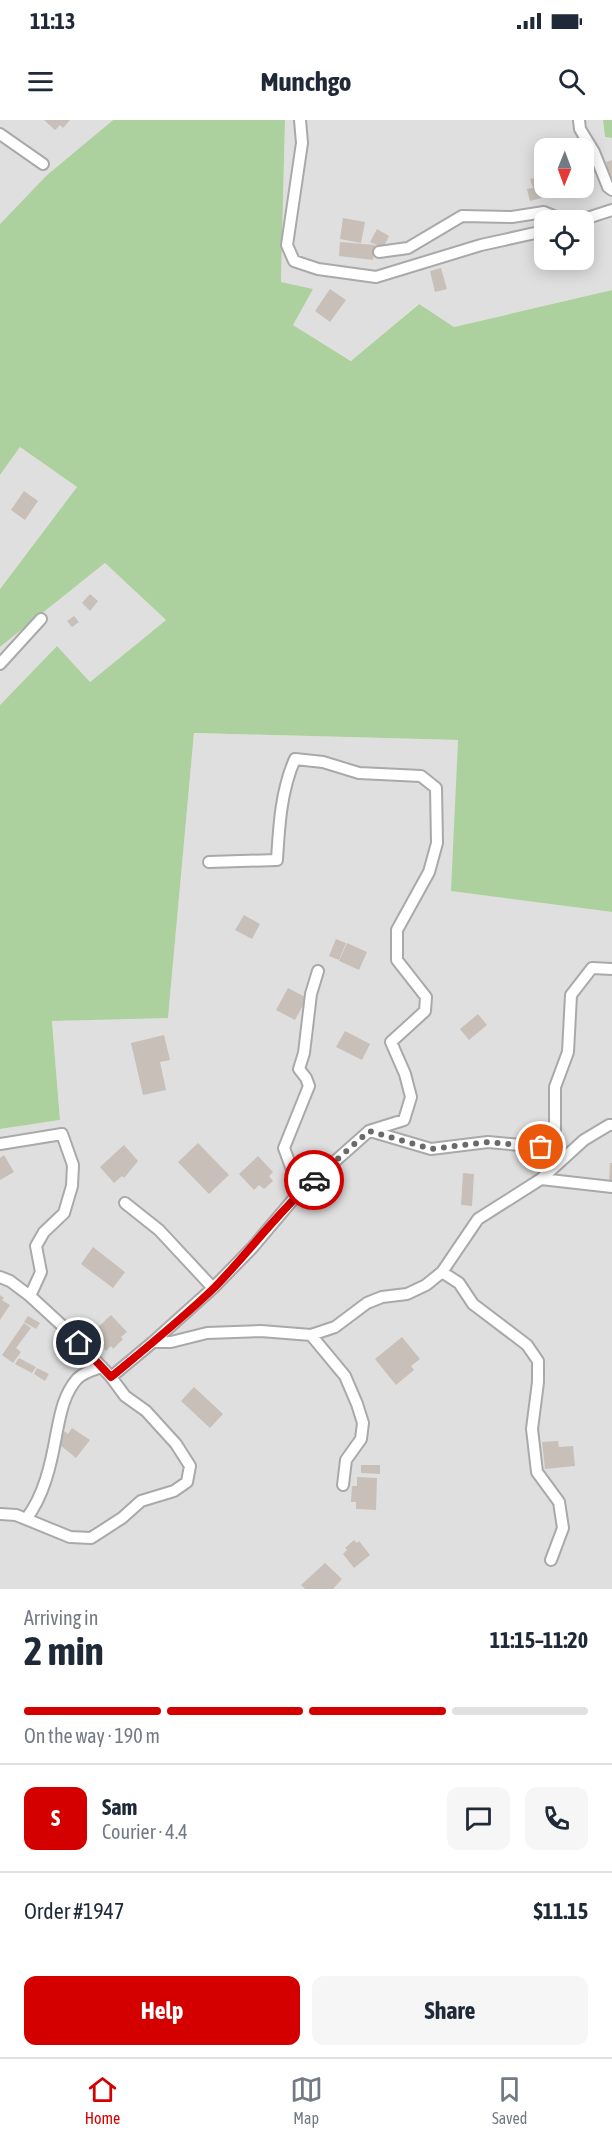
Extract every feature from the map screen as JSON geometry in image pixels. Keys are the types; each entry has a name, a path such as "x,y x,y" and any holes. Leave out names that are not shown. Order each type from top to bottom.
{"street":[{"path":"300,120 302,143 287,245 294,261 318,269 376,278 481,245 534,233"},
{"path":"579,120 580,129 594,152 608,187 612,190"},
{"path":"0,134 43,164"},
{"path":"594,216 612,210"},
{"path":"379,252 408,248 462,216 512,217 534,214"},
{"path":"0,664 41,619"},
{"path":"111,1377 213,1288 252,1248 296,1196 369,1131 404,1120 411,1097 405,1074 391,1042 425,1011 426,996 398,960 397,930 429,872 435,852 437,843 436,788 421,776 359,773 322,762 295,759 288,774 279,823 277,860 209,862"},
{"path":"369,1131 431,1149 488,1142 541,1147 555,1134 555,1087 568,1052 571,995 592,969 612,969"},
{"path":"296,1196 297,1183 284,1148 309,1086 299,1069 304,1053 311,994 318,971"},
{"path":"153,1342 171,1342 207,1333 261,1331 311,1335 335,1327 367,1303 382,1297 407,1294 426,1285 442,1272 478,1219 540,1179 584,1140 612,1125"},
{"path":"0,1144 62,1134 73,1165 72,1186 64,1214 44,1232 36,1246 40,1272 30,1296"},
{"path":"540,1179 612,1187"},
{"path":"125,1203 159,1230 213,1288"},
{"path":"442,1272 459,1283 473,1304 527,1346 538,1361 538,1382 532,1429 537,1472 560,1502 563,1528 551,1560"},
{"path":"0,1278 10,1281 30,1296 102,1367 125,1396 146,1411 176,1444 190,1466 186,1482 174,1491 141,1501 122,1518 92,1538 70,1537 16,1515 0,1514"},
{"path":"311,1335 345,1376 363,1423 361,1439 346,1460 343,1485"},
{"path":"26,1519 41,1492 56,1437 59,1415 69,1391 78,1378 89,1370 102,1367"}],"shaded area":[{"path":"0,120 113,120 47,175 0,224"},
{"path":"285,120 603,120 605,137 612,138 612,290 454,327 418,304 352,361 293,325 281,283"},
{"path":"20,447 77,487 0,589 0,475"},
{"path":"105,563 166,620 90,682 57,646 0,705 0,647"},
{"path":"194,733 458,740 452,891 612,912 612,1589 0,1589 0,1129 60,1120 52,1021 168,1017"}],"green space":[{"path":"113,120 285,120 281,282 313,289 293,325 351,361 419,304 454,327 612,290 612,912 451,891 458,740 194,733 168,1018 52,1021 60,1120 0,1129 0,705 57,646 90,682 166,620 105,563 0,647 0,589 77,487 20,447 0,475 0,224 47,175"},
{"path":"603,120 612,120 612,138 605,137"}],"building":[{"path":"44,120 70,120 63,128 60,125 55,130"},
{"path":"612,160 612,183 611,183 606,162"},
{"path":"534,178 534,198 542,198 530,201 527,189 533,188 530,179"},
{"path":"343,218 365,222 361,243 340,239"},
{"path":"377,229 389,236 383,248 370,242"},
{"path":"340,242 375,245 373,260 339,256"},
{"path":"441,268 447,289 435,292 430,271"},
{"path":"330,289 346,300 330,322 315,311"},
{"path":"24,491 38,501 25,520 11,510"},
{"path":"90,594 98,601 90,611 82,603"},
{"path":"74,616 79,622 72,627 67,621"},
{"path":"244,915 260,924 252,939 235,930"},
{"path":"336,939 346,943 339,960 329,956"},
{"path":"347,943 367,952 359,970 339,961"},
{"path":"288,988 307,998 295,1020 276,1010"},
{"path":"478,1014 487,1025 469,1040 460,1029"},
{"path":"345,1031 370,1044 362,1060 336,1047"},
{"path":"164,1035 170,1060 160,1062 166,1090 143,1095 131,1043"},
{"path":"198,1143 229,1175 209,1194 178,1162"},
{"path":"124,1145 138,1161 124,1178 122,1176 114,1183 100,1167"},
{"path":"4,1155 14,1172 0,1180 0,1158"},
{"path":"258,1156 273,1172 269,1176 273,1181 264,1189 259,1185 254,1190 239,1174"},
{"path":"610,1163 612,1163 612,1181 609,1180"},
{"path":"463,1173 474,1174 472,1206 461,1205"},
{"path":"93,1247 125,1272 113,1288 81,1264"},
{"path":"0,1295 4,1298 2,1300 10,1305 0,1320"},
{"path":"111,1315 127,1332 113,1349 111,1346 106,1351 91,1334"},
{"path":"28,1316 40,1323 36,1329 24,1322"},
{"path":"24,1323 31,1328 16,1348 21,1352 13,1363 2,1355"},
{"path":"402,1337 420,1359 411,1366 414,1370 396,1385 375,1359"},
{"path":"19,1358 36,1367 32,1373 15,1364"},
{"path":"37,1368 49,1374 45,1381 34,1374"},
{"path":"194,1387 223,1414 210,1428 181,1401"},
{"path":"72,1428 90,1440 76,1458 58,1441 65,1431 68,1434"},
{"path":"558,1441 559,1447 573,1446 575,1466 545,1469 542,1442"},
{"path":"361,1465 380,1465 380,1474 361,1473"},
{"path":"357,1477 377,1478 376,1510 356,1509 356,1502 351,1502 352,1486 357,1486"},
{"path":"354,1540 357,1543 359,1541 370,1555 354,1568 343,1554 347,1550 345,1548"},
{"path":"325,1563 342,1579 333,1589 305,1589 301,1585"}],"way so far":[{"path":"314,1180 369,1131 431,1149 488,1142 541,1147"}],"route":[{"path":"79,1343 111,1377 213,1288 252,1248 296,1196 314,1180"}]}
